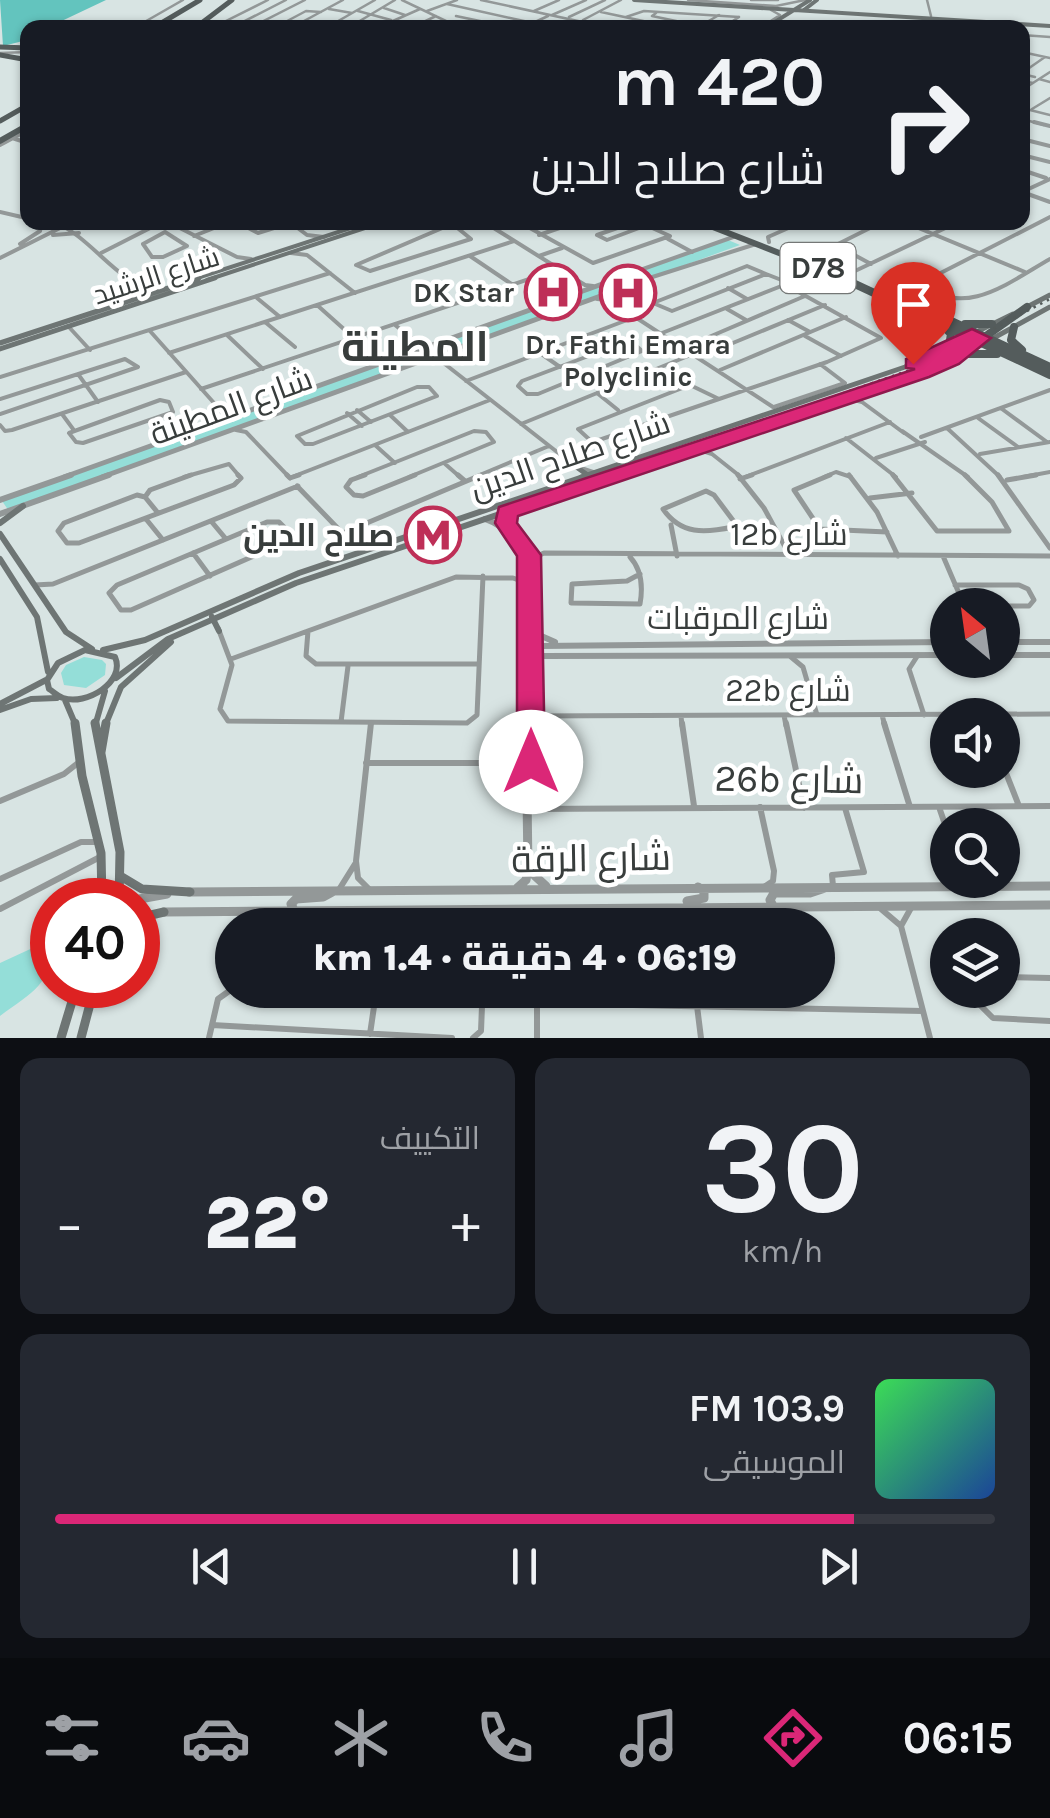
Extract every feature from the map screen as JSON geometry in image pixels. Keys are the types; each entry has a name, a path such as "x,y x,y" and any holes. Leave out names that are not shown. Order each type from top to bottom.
{"main road":[{"path":"631,0 990,20"},
{"path":"668,0 792,6 812,0"},
{"path":"786,20 812,0"},
{"path":"812,0 820,8 855,12"},
{"path":"158,20 186,2 203,1"},
{"path":"162,20 203,1"},
{"path":"205,20 229,1"},
{"path":"764,2 800,9 963,20"},
{"path":"759,8 782,12 779,19"},
{"path":"779,19 800,9 874,13"},
{"path":"790,18 837,12"},
{"name":"شارع الرشيد","path":"2,343 180,289 345,230"},
{"name":"شارع الرشيد","path":"2,343 103,307 357,230"},
{"path":"719,230 724,234 722,241"},
{"name":"D78","path":"724,230 764,242 806,267 855,277 933,320 981,338"},
{"name":"D78","path":"729,230 855,277 954,321 1012,356 1048,368"},
{"name":"شارع صلاح الدين","path":"116,678 182,632 320,574 952,360 965,354 992,324 1050,295"},
{"path":"67,324 103,307"},
{"path":"952,360 1027,307"},
{"name":"شارع صلاح الدين","path":"98,650 155,636 259,588 594,475 949,346 1014,327 1050,307"},
{"path":"917,312 1048,368"},
{"path":"933,320 950,334 949,346"},
{"path":"954,321 992,324"},
{"path":"1014,327 1013,343 1048,368"},
{"path":"965,354 1012,356"},
{"path":"538,501 594,475 575,466"},
{"path":"502,526 494,516 496,511 546,490"},
{"path":"0,523 23,506"},
{"path":"0,534 66,632 118,661 116,678 106,688 81,699 31,699 0,707"},
{"path":"0,559 41,627 48,688 62,698 77,724 80,760 100,842 102,878"},
{"path":"219,631 216,612 259,588"},
{"path":"100,763 106,716 115,693 138,667 182,632"},
{"path":"0,707 48,677 71,654 98,650"},
{"path":"106,688 95,720 100,763 118,836 122,877 142,889 190,892"},
{"path":"160,912 164,912"},
{"path":"61,1038 70,1008"},
{"path":"81,1038 89,1008"}],"street":[{"path":"228,20 268,0"},
{"path":"245,20 286,0"},
{"path":"266,20 304,0"},
{"path":"305,20 343,0"},
{"path":"340,20 375,0"},
{"path":"360,20 395,0"},
{"path":"402,0 446,20"},
{"path":"289,20 306,11 323,10 394,20 457,0"},
{"path":"481,0 576,20"},
{"path":"534,11 558,0"},
{"path":"539,20 586,0"},
{"path":"566,18 605,0"},
{"path":"631,0 780,13 772,20"},
{"path":"688,0 778,6 812,0"},
{"path":"764,2 778,0"},
{"path":"927,0 930,16"},
{"path":"583,20 619,1"},
{"path":"158,20 186,2"},
{"path":"447,4 524,20"},
{"path":"549,4 568,8"},
{"path":"575,5 640,20"},
{"path":"696,14 698,5"},
{"path":"380,8 405,15"},
{"path":"250,9 264,11"},
{"path":"450,19 472,9"},
{"path":"626,17 641,11 659,11 739,17 734,20"},
{"path":"659,11 652,16 671,20"},
{"path":"487,20 498,15"},
{"path":"710,20 719,15"},
{"path":"427,20 436,16"},
{"path":"456,16 473,20"},
{"path":"503,20 509,17"},
{"path":"1030,53 1048,57"},
{"path":"1030,85 1050,72"},
{"path":"1030,76 1050,82"},
{"path":"1030,226 1050,217"},
{"path":"1039,222 1050,226"},
{"path":"24,244 41,230"},
{"path":"0,256 51,230"},
{"path":"72,230 134,286 156,291"},
{"path":"101,253 148,230"},
{"path":"182,230 234,256 255,259"},
{"path":"194,236 209,230"},
{"path":"301,230 324,237"},
{"path":"437,230 355,264 370,271 472,237 456,230"},
{"path":"497,230 583,288"},
{"path":"532,230 581,260 599,262 666,235"},
{"path":"540,235 554,230"},
{"path":"610,230 597,235 606,240 634,230"},
{"path":"654,230 692,252"},
{"path":"764,242 784,230"},
{"path":"866,230 836,245 871,264"},
{"path":"923,230 1024,272"},
{"path":"855,277 871,264 942,230"},
{"path":"1023,230 923,282 948,298 970,300 1050,258"},
{"path":"130,238 144,244 158,258 187,245 164,232 144,244"},
{"path":"24,244 55,234 81,235"},
{"path":"307,235 307,256"},
{"name":"شارع المطينة","path":"0,500 737,236"},
{"path":"170,353 514,241"},
{"path":"705,258 736,244 728,241 710,246"},
{"name":"شارع المطينة","path":"0,514 443,357 594,299 609,297 705,258 764,242"},
{"path":"539,256 562,248"},
{"path":"432,252 448,263"},
{"path":"288,253 307,256 355,293"},
{"path":"234,256 236,265"},
{"path":"470,256 513,285"},
{"path":"719,399 690,384 578,428 590,440 600,440 719,399 748,389 820,364 881,337 768,273 745,266 654,303 672,311 768,273"},
{"path":"662,334 785,283 806,267"},
{"path":"202,389 559,269"},
{"path":"0,377 330,274"},
{"path":"132,298 134,286"},
{"path":"728,288 748,299"},
{"path":"807,295 709,337 728,345 824,305"},
{"path":"609,297 773,409"},
{"path":"257,298 280,317"},
{"path":"316,305 355,339"},
{"path":"725,308 746,320"},
{"path":"466,381 635,316"},
{"path":"720,370 846,316"},
{"path":"74,332 80,320"},
{"path":"788,320 841,356"},
{"path":"265,322 295,347"},
{"path":"67,324 90,350"},
{"path":"396,325 417,348"},
{"path":"150,332 222,412 238,415"},
{"path":"227,334 263,369"},
{"path":"623,342 642,350 605,367 535,394 518,386 522,381 623,342"},
{"path":"540,352 560,366"},
{"path":"521,424 693,354"},
{"path":"443,357 466,381 575,466 574,481"},
{"path":"0,398 126,359 138,367 0,414"},
{"path":"820,364 845,381 835,388"},
{"path":"605,367 624,382"},
{"path":"1,427 10,431 186,372"},
{"path":"78,374 98,402"},
{"path":"420,386 437,394 313,444 305,444 297,436 348,413 420,386"},
{"path":"38,387 46,399"},
{"path":"860,392 862,402"},
{"path":"918,437 948,430 1050,392"},
{"path":"597,393 620,411"},
{"path":"844,397 862,402 924,443"},
{"path":"160,400 174,408 170,413 85,442 75,441 69,433 74,430 160,400"},
{"path":"290,478 490,400"},
{"path":"1002,408 1048,442"},
{"path":"357,410 372,422"},
{"path":"218,422 222,412"},
{"path":"348,413 362,426"},
{"path":"62,414 74,430"},
{"path":"390,415 408,432"},
{"path":"978,418 1018,448"},
{"path":"740,479 890,422"},
{"path":"246,432 250,424"},
{"path":"233,430 246,432 353,544 369,550"},
{"path":"477,430 494,440 493,444 444,463 363,496 354,495 346,487 351,480 477,430"},
{"path":"948,430 1007,480 1050,548"},
{"path":"846,438 876,458 912,493 938,531 1009,531 978,490 918,437 902,431"},
{"path":"876,458 924,443 938,433"},
{"path":"980,454 1048,442"},
{"path":"713,443 713,454"},
{"path":"375,445 395,463"},
{"path":"342,533 550,446"},
{"path":"696,449 713,454 740,479 774,523 790,556"},
{"path":"444,463 465,482"},
{"path":"145,497 154,488 219,464 229,464 240,476 234,485 74,544 67,543 58,531 68,522 134,496 145,497 158,513"},
{"path":"888,532 820,530 794,490 842,471 869,498 888,532 898,556"},
{"path":"1007,480 1050,472"},
{"path":"46,497 12,508 3,506 9,498 60,478"},
{"path":"35,584 53,584 298,486"},
{"path":"671,524 682,529 730,528 735,523 714,495 702,491 665,505 677,556"},
{"path":"869,498 912,493"},
{"path":"507,512 505,521 525,546 529,560 528,716"},
{"path":"145,518 162,540"},
{"path":"484,519 502,526 521,549 532,867 539,880 550,888"},
{"path":"210,521 226,539"},
{"path":"274,521 291,535 284,545 128,611 121,610 110,593 114,586 226,539 274,521"},
{"path":"674,534 682,529"},
{"path":"348,556 353,544"},
{"path":"193,553 210,576"},
{"name":"12b شارع","path":"529,560 544,554 1050,556"},
{"path":"628,556 638,564 642,590 640,604 577,606 570,600 570,586 575,582 627,582 642,590"},
{"path":"638,564 644,556"},
{"path":"944,556 956,588"},
{"path":"230,659 451,579 524,571"},
{"path":"627,582 640,574"},
{"path":"483,576 524,582"},
{"path":"201,623 219,631 230,659 220,709 228,721 474,720 483,576"},
{"path":"0,580 15,581"},
{"path":"43,596 53,584"},
{"path":"955,585 1018,585 1028,589 1034,600 1029,606 1020,606"},
{"path":"308,630 308,660 322,665 480,664"},
{"path":"530,630 543,640 581,645"},
{"name":"شارع المرقبات","path":"527,654 541,646 930,642"},
{"path":"1020,642 1050,642"},
{"path":"590,656 559,650 564,646 648,643"},
{"name":"شارع المرقبات","path":"527,654 930,655"},
{"path":"918,655 909,669 924,715"},
{"path":"1020,656 1050,655"},
{"path":"530,670 543,659 577,656"},
{"path":"788,656 803,668 817,715"},
{"path":"341,722 348,665"},
{"name":"22b شارع","path":"1020,714 1050,714"},
{"path":"784,715 804,808"},
{"path":"882,715 910,807"},
{"name":"22b شارع","path":"528,716 930,715"},
{"path":"681,716 694,806"},
{"path":"371,722 356,862 358,878 372,890"},
{"path":"0,801 64,774 80,760"},
{"path":"366,764 529,762"},
{"path":"1012,788 1020,806"},
{"name":"26b شارع","path":"530,809 1050,806"},
{"path":"760,807 774,871 773,881 764,887"},
{"path":"774,906 770,900 774,893 815,892 830,887 832,875 864,872 845,808"},
{"path":"516,888 528,875 530,809"},
{"path":"0,879 82,842 100,842"},
{"path":"0,908 88,867 102,855"},
{"path":"294,908 291,904 296,899 323,897 336,890 350,878 356,862"},
{"path":"646,906 701,900 704,891 698,886"},
{"name":"شارع الرقة","path":"160,896 190,892 336,890 930,886"},
{"name":"شارع الرقة","path":"1020,886 1050,886"},
{"name":"شارع الرقة","path":"557,908 1050,905"},
{"path":"876,907 901,926 930,1038"},
{"path":"901,926 912,907"},
{"name":"شارع الرقة","path":"164,912 215,911"},
{"path":"1020,977 1050,978"},
{"path":"209,1038 216,1008"},
{"path":"370,1034 374,1008"},
{"path":"472,1038 480,1031 481,1008"},
{"path":"537,1008 537,1038"},
{"path":"697,1008 701,1038"},
{"path":"787,1008 923,1011"},
{"path":"978,1008 990,1019 1050,1021"},
{"path":"212,1025 316,1034 452,1038"}],"shaded area":[{"path":"0,0 106,0 64,20 20,20 20,42 3,46"},
{"path":"728,240 740,245 9,511 2,501"},
{"path":"84,657 102,660 106,664 105,675 86,688 64,685 61,673 66,665"},
{"path":"30,949 30,994 0,1016 0,963"}],"railway":[{"path":"715,438 924,365 1050,299"}],"place":[{"name":"DK Star","path":"553,292"},
{"name":"Dr. Fathi Emara Polyclinic","path":"628,293"},
{"name":"صلاح الدين","path":"433,535"}],"district":[{"name":"المطينة","path":"415,346"}],"route":[{"path":"531,762 529,555 506,523 505,514 922,373 952,360 982,338 972,334 913,364"}]}
